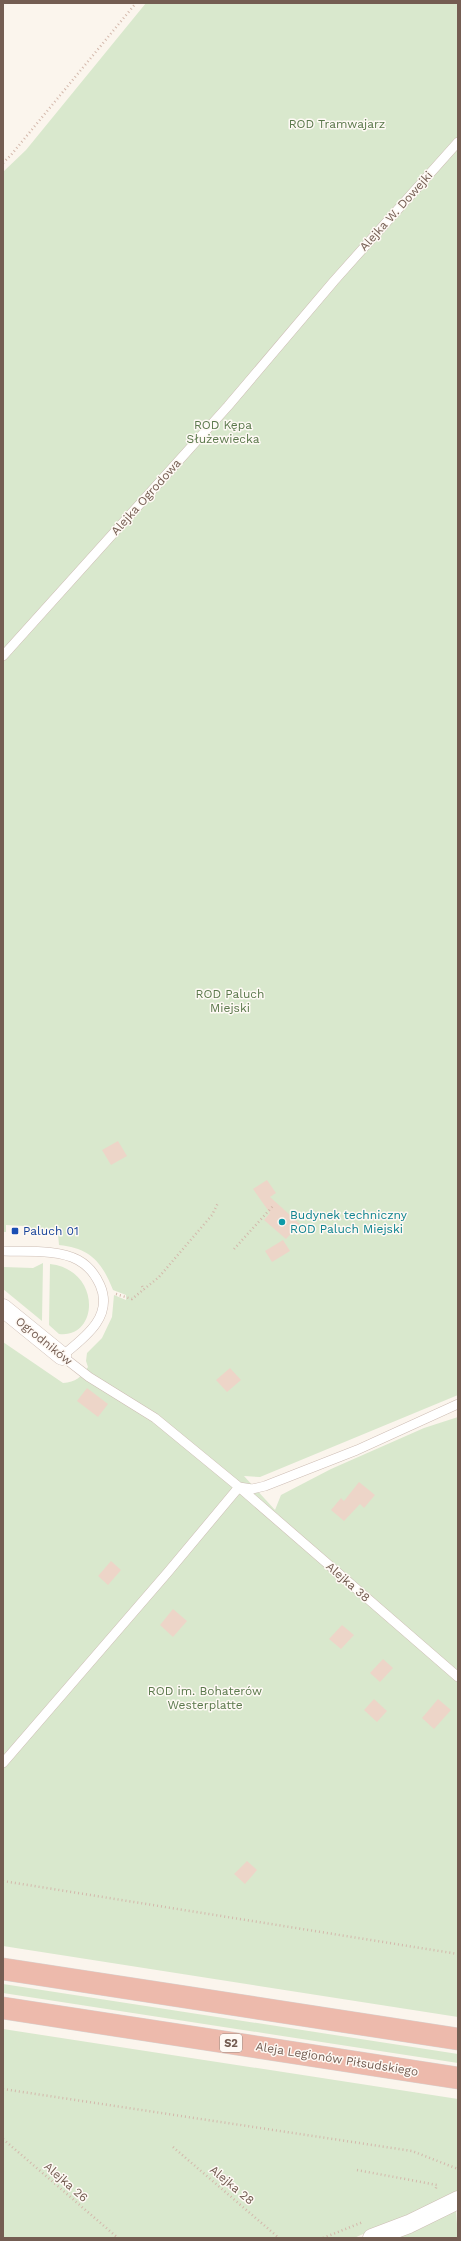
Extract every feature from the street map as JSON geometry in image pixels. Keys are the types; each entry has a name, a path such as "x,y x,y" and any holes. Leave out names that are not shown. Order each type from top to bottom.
{"highway":[{"path":"3,1969 458,2039"},
{"name":"Aleja Legionów Piłsudskiego","path":"3,2008 458,2078"}],"street":[{"name":"Ogrodników","path":"3,1308 62,1356"},
{"path":"372,2238 409,2224 458,2200"}],"lane":[{"name":"Alejka W. Dowejki","path":"334,281 458,142"},
{"name":"Alejka Ogrodowa","path":"3,656 228,406 334,281"},
{"path":"3,1251 58,1254 78,1259 94,1271 102,1291 101,1317 90,1333 62,1356"},
{"name":"Ogrodników","path":"62,1356 85,1374 155,1418 239,1486"},
{"path":"3,1763 163,1578 239,1486 252,1489 265,1486 356,1450 458,1404"},
{"name":"Alejka 38","path":"239,1486 458,1677"}],"path":[{"path":"3,163 136,3"},
{"path":"126,1298 132,1299 159,1277 212,1216 218,1203"},
{"path":"234,1249 273,1206"},
{"path":"142,1286 144,1290"},
{"path":"3,1881 458,1954"},
{"path":"3,2089 412,2151 458,2169"},
{"name":"Alejka 26","path":"3,2139 118,2238"},
{"name":"Alejka 28","path":"173,2147 279,2238"},
{"path":"357,2170 437,2185 432,2196"},
{"path":"323,2238 366,2221"}],"green space":[{"path":"146,3 458,3 458,1395 260,1477 244,1476 275,1510 281,1495 331,1469 424,1428 458,1417 458,2017 3,1946 3,1342 63,1383 75,1380 88,1367 86,1361 87,1353 102,1338 112,1317 114,1295 126,1300 126,1295 113,1290 109,1280 94,1258 79,1249 59,1245 58,1234 24,1233 24,1226 6,1225 6,1232 3,1232 3,172 26,150"},
{"path":"43,1263 42,1321 3,1289 3,1267 33,1268"},
{"path":"50,1264 67,1269 79,1278 86,1290 89,1303 87,1316 82,1326 72,1333 59,1334 49,1325"},
{"path":"3,1984 458,2054 458,2063 3,1993"},
{"path":"3,2029 458,2099 458,2193 354,2238 3,2238"},
{"path":"456,2210 458,2238 390,2238"}],"building":[{"path":"118,1141 127,1156 111,1165 102,1150"},
{"name":"Budynek techniczny ROD Paluch Miejski","path":"267,1180 276,1193 270,1197 300,1224 286,1239 264,1220 270,1213 253,1189"},
{"path":"283,1240 290,1251 272,1262 265,1251"},
{"path":"230,1368 241,1380 227,1392 216,1380"},
{"path":"87,1388 108,1404 98,1417 77,1401"},
{"path":"359,1482 375,1495 364,1508 360,1504 344,1521 331,1510 341,1498 344,1501"},
{"path":"111,1561 121,1570 108,1585 98,1576"},
{"path":"173,1609 187,1621 173,1637 160,1625"},
{"path":"342,1625 354,1635 341,1649 329,1639"},
{"path":"383,1659 393,1668 380,1682 370,1673"},
{"path":"374,1699 387,1711 377,1722 364,1710"},
{"path":"438,1699 451,1710 434,1729 422,1718"},
{"path":"247,1861 257,1870 245,1884 234,1874"}],"place":[{"name":"Budynek techniczny ROD Paluch Miejski","path":"282,1222"},
{"name":"Paluch 01","path":"15,1231"}],"park label":[{"name":"ROD Tramwajarz","path":"337,124"},
{"name":"ROD Kępa Służewiecka","path":"223,432"},
{"name":"ROD Paluch Miejski","path":"230,1001"},
{"name":"ROD im. Bohaterów Westerplatte","path":"205,1698"}]}
